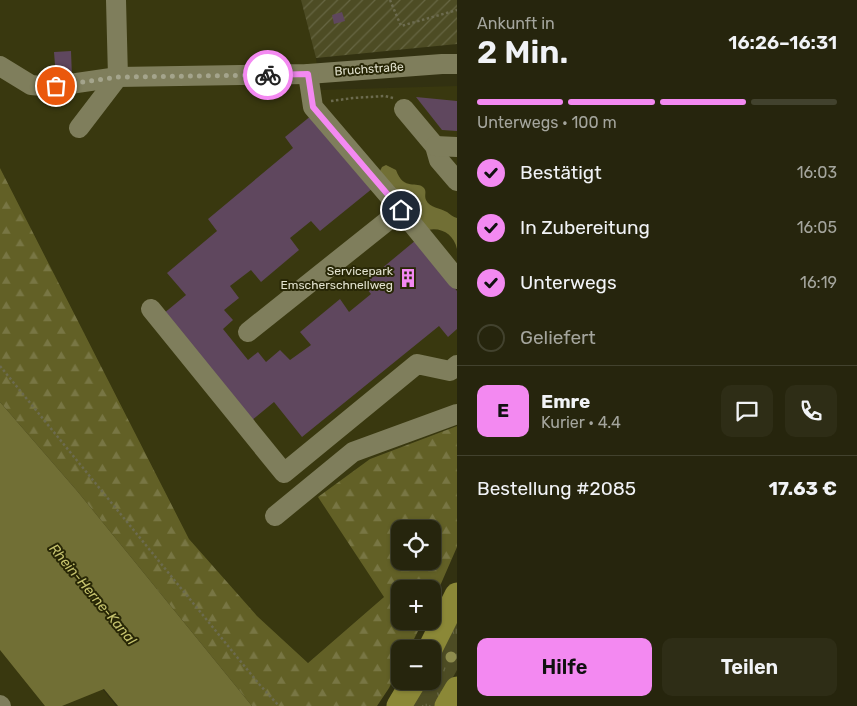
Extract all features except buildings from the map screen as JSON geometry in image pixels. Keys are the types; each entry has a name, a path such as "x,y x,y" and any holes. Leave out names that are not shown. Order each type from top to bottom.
{"main road":[{"path":"434,640 457,595"},
{"path":"448,706 457,689"},
{"path":"399,706 409,690"}],"street":[{"path":"79,128 118,77 116,0"},
{"name":"Bruchstraße","path":"0,66 31,85 56,86 118,77 308,74 452,63"},
{"path":"308,74 313,107 457,279"},
{"path":"404,109 435,146 439,160 457,181"},
{"path":"435,146 457,147"},
{"path":"248,332 401,210"},
{"path":"151,309 284,474 417,364 450,371 457,365"},
{"path":"275,516 353,452 457,414"}],"path":[{"path":"390,0 401,26 457,10"},
{"path":"318,113 326,103 333,101 385,96 396,99 404,109"},
{"path":"0,366 279,706"}],"shaded area":[{"path":"0,0 301,0 316,58 320,90 457,86 457,426 370,459 384,597 308,663 257,616 189,539 0,168"},
{"path":"0,561 116,706 0,706"}],"green space":[{"path":"301,0 457,0 457,44 316,58"},
{"path":"0,168 189,539 257,616 308,663 384,597 318,497 370,459 457,426 457,547 441,584 441,580 391,580 391,630 418,630 414,640 391,640 391,684 377,706 252,706 78,492 0,402"},
{"path":"457,617 457,670 437,706 409,706 418,690 441,690 441,648"}],"water":[{"path":"386,165 396,170 403,181 424,188 426,200 430,205 457,218 457,249 447,233 433,229 428,230 380,171"},
{"name":"Rhein-Herne-Kanal","path":"0,402 78,492 252,706 118,706 104,689 62,706 45,706 0,650"}],"way so far":[{"path":"56,86 118,77 268,75"}],"place":[{"name":"Servicepark Emscherschnellweg","path":"408,278"}],"route":[{"path":"268,75 308,74 313,107 401,210"}]}
